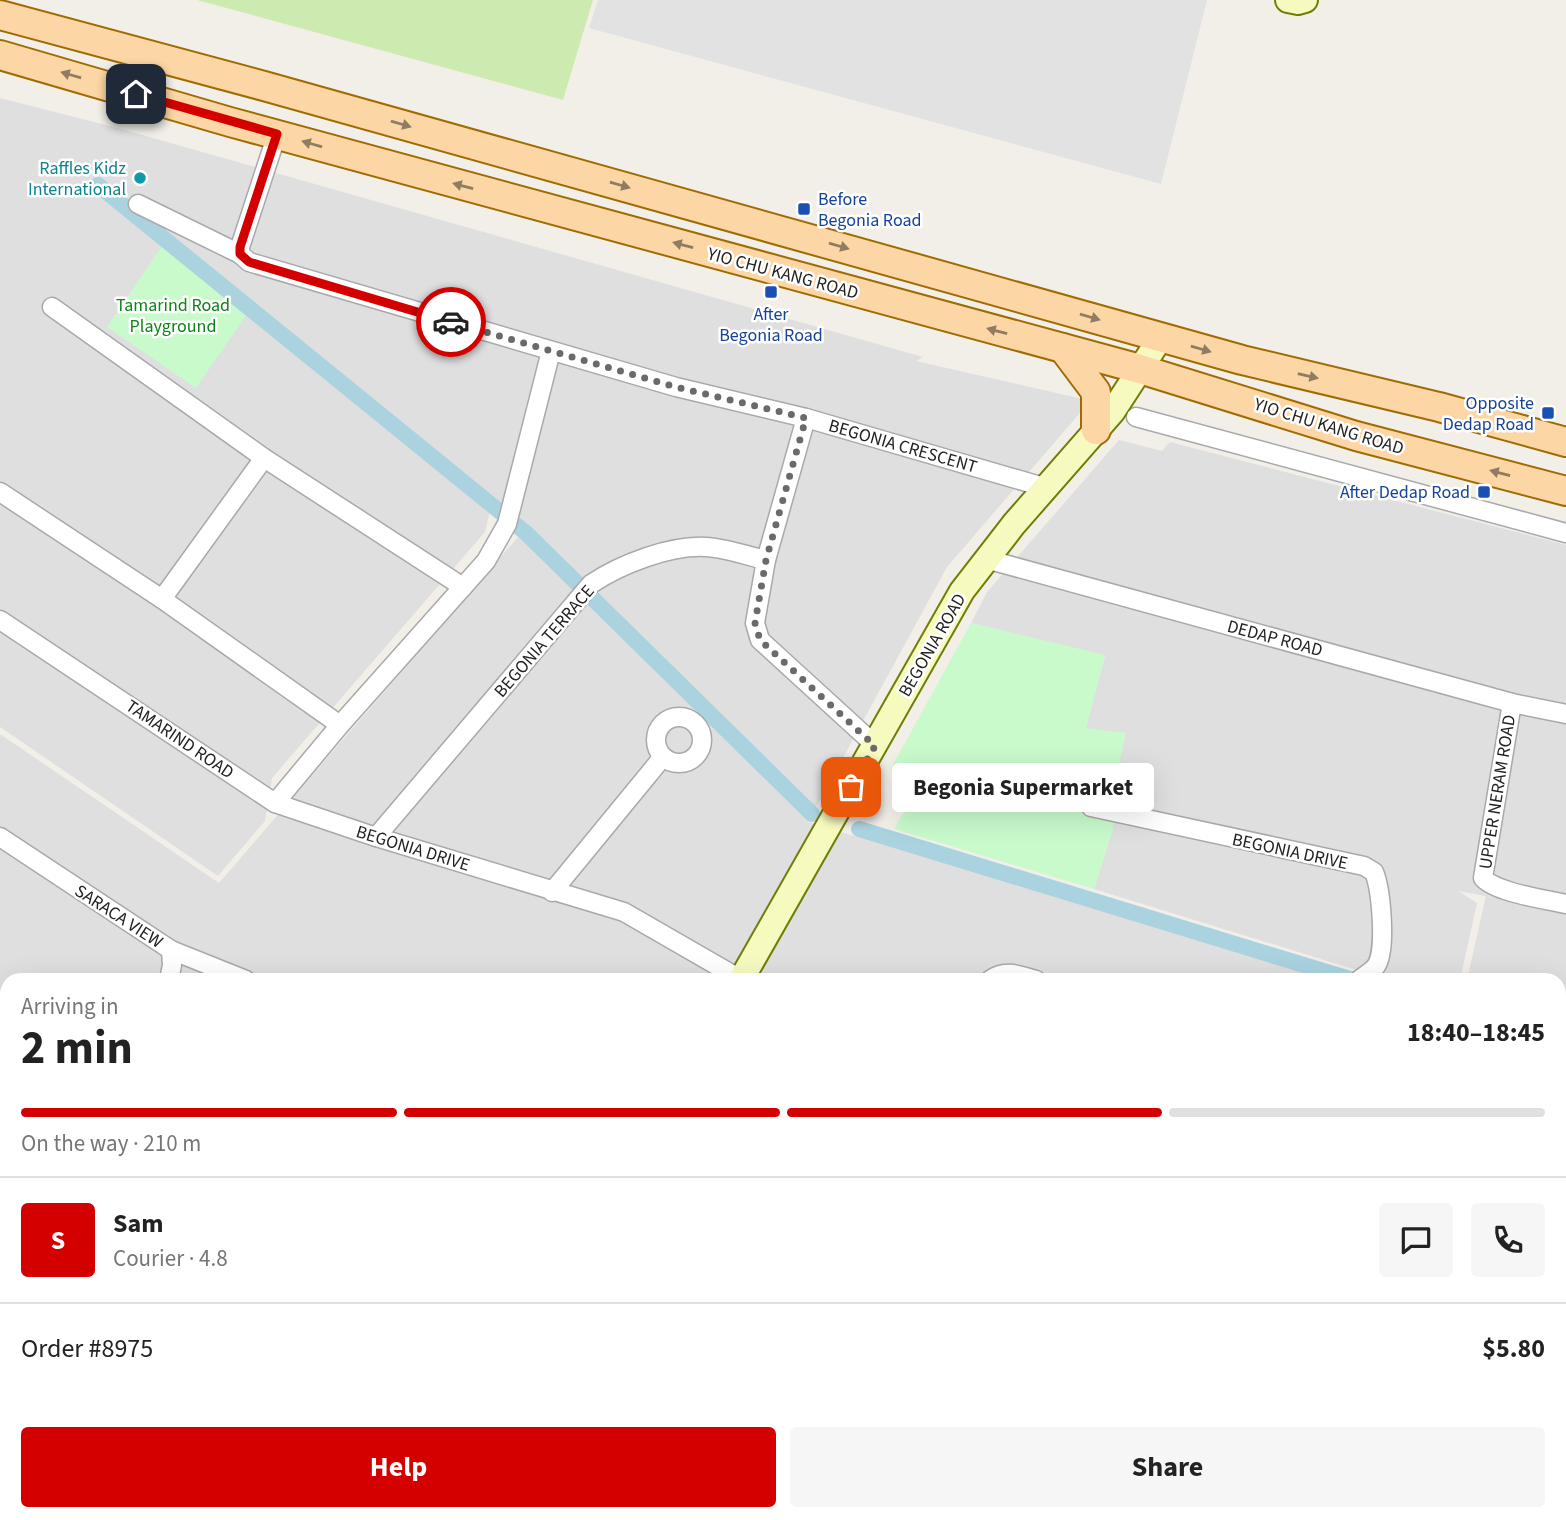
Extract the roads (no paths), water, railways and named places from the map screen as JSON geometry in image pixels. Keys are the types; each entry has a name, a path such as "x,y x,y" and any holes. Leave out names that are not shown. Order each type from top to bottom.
{"main road":[{"path":"0,15 236,78 1242,360 1439,407 1566,442"},
{"name":"YIO CHU KANG ROAD","path":"0,55 277,134 1140,369 1356,436 1566,491"},
{"path":"236,78 262,95 270,105 278,122 277,134"},
{"path":"277,134 291,119 315,108 335,106"},
{"path":"1063,348 1096,392 1096,430"}],"street":[{"path":"1288,0 1305,0"},
{"path":"240,254 251,208 277,134"},
{"path":"138,205 240,254 249,262 676,387 806,418"},
{"path":"51,307 264,458 463,587"},
{"name":"BEGONIA ROAD","path":"745,973 962,591 986,559 1113,411 1161,337"},
{"path":"275,803 340,724 486,561 509,516 551,351"},
{"path":"1136,417 1566,533"},
{"name":"BEGONIA CRESCENT","path":"875,746 760,640 755,623 766,560 806,418 1047,488"},
{"path":"162,599 264,458"},
{"path":"0,492 162,599 340,724"},
{"name":"BEGONIA TERRACE","path":"376,837 586,590 600,578 657,554 683,548 709,547 766,560"},
{"name":"DEDAP ROAD","path":"986,559 1512,703 1566,715"},
{"name":"TAMARIND ROAD","path":"0,620 275,803"},
{"name":"UPPER NERAM ROAD","path":"1512,703 1483,878 1499,887 1566,904"},
{"path":"552,892 662,758"},
{"name":"BEGONIA DRIVE","path":"275,803 552,892 624,912 729,973"},
{"name":"BEGONIA DRIVE","path":"1091,807 1364,866 1374,872 1382,935 1376,966 1368,973"},
{"name":"SARACA VIEW","path":"0,837 171,950 228,973"},
{"path":"170,973 171,950"}],"waterway":[{"path":"98,185 525,532 812,814"},
{"path":"859,829 1330,973"}],"place":[{"name":"Raffles Kidz International","path":"140,178"},
{"name":"Before Begonia Road","path":"804,209"},
{"name":"After Begonia Road","path":"771,292"},
{"name":"Opposite Dedap Road","path":"1548,413"},
{"name":"After Dedap Road","path":"1484,492"},
{"name":"Begonia Supermarket","path":"851,787"}],"park label":[{"name":"Tamarind Road Playground","path":"173,315"}]}
